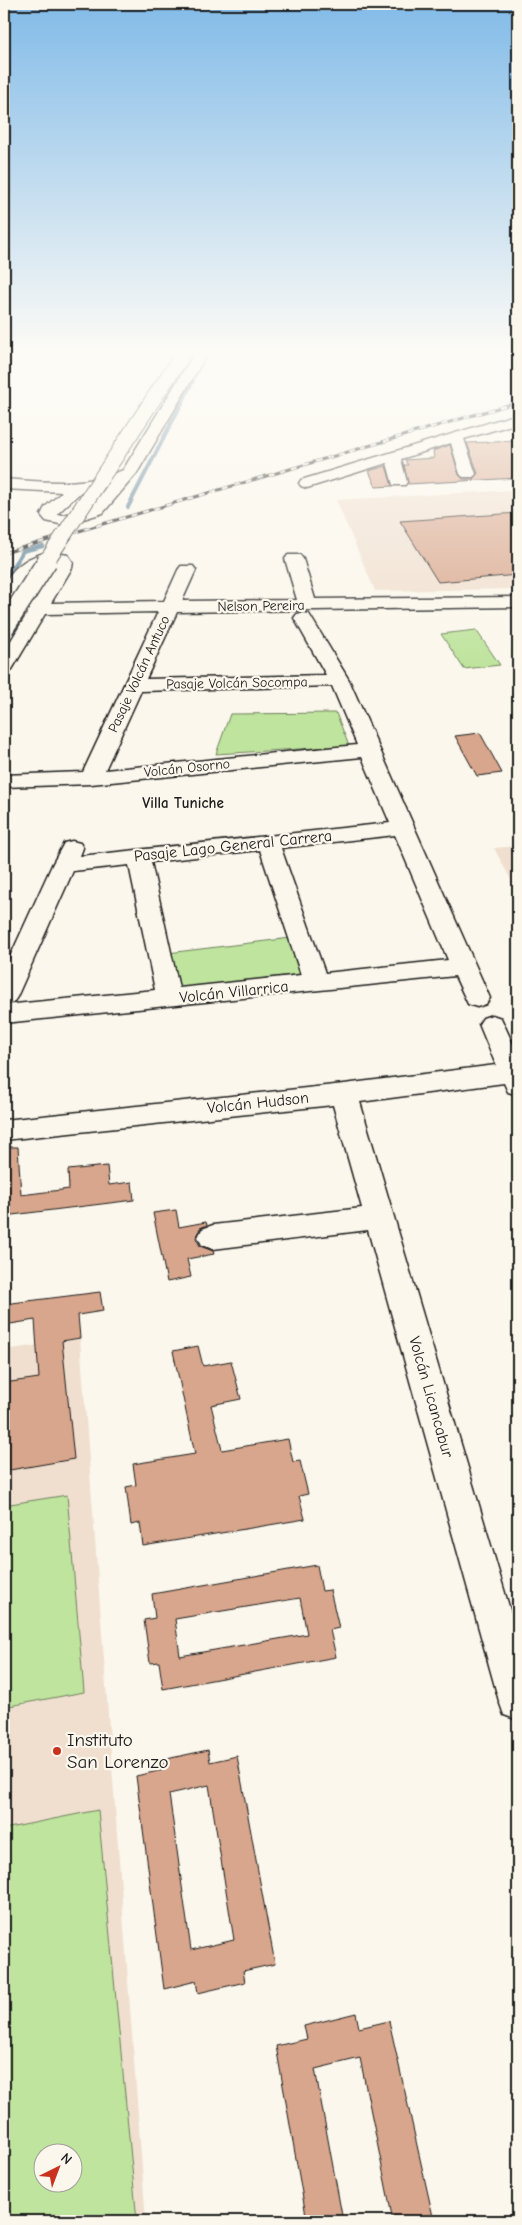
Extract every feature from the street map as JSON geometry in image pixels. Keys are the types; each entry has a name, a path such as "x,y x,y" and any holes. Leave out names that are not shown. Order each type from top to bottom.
{"street":[{"path":"4,628 114,458"},
{"path":"77,487 51,510 49,515 52,518 64,520 97,510 129,473 138,458"},
{"path":"307,483 387,458"},
{"path":"393,458 399,482"},
{"path":"461,458 468,474"},
{"path":"4,484 77,487 100,485 129,473"},
{"path":"4,601 33,562 43,556 62,559 64,562 63,568 4,667"},
{"path":"294,559 306,611 339,680 477,998"},
{"name":"Pasaje Volcán Antuco","path":"91,778 187,570"},
{"name":"Nelson Pereira","path":"306,611 327,604 518,602"},
{"name":"Nelson Pereira","path":"4,609 167,615"},
{"name":"Nelson Pereira","path":"4,624 167,615 306,611 358,618"},
{"name":"Pasaje Volcán Socompa","path":"134,685 339,680"},
{"name":"Volcán Osorno","path":"4,781 91,778 369,750"},
{"name":"Pasaje Lago General Carrera","path":"4,997 68,856 139,857 403,828"},
{"path":"268,842 316,983"},
{"path":"139,857 169,998"},
{"name":"Volcán Villarrica","path":"4,1014 464,968"},
{"path":"492,1024 515,1078"},
{"name":"Volcán Hudson","path":"4,1130 515,1078"},
{"name":"Volcán Licancabur","path":"344,1094 518,1701"},
{"path":"214,1237 380,1217"}],"shaded area":[{"path":"518,490 518,589 375,591 336,500"},
{"path":"518,846 518,893 494,848"},
{"name":"Instituto San Lorenzo","path":"80,1339 146,2221 4,2221 4,1350"}],"green space":[{"path":"476,630 500,665 464,669 441,634"},
{"path":"336,713 349,746 216,754 230,714"},
{"path":"291,938 301,974 178,989 168,953"},
{"path":"67,1495 84,1692 4,1707 4,1505"},
{"path":"98,1810 137,2221 4,2221 4,1829"}],"building":[{"path":"454,458 459,475 463,479 473,479 478,473 472,458 518,458 518,478 408,484 404,465 408,465 405,460"},
{"path":"386,466 392,486 376,487 369,471"},
{"path":"518,513 518,575 438,582 400,521"},
{"path":"480,733 502,773 477,776 455,736"},
{"path":"4,1147 18,1147 21,1195 69,1189 68,1170 107,1166 109,1185 132,1182 134,1200 4,1216"},
{"path":"176,1210 179,1227 206,1222 207,1225 200,1228 196,1238 200,1246 213,1251 214,1254 187,1259 191,1277 167,1282 153,1213"},
{"path":"100,1292 103,1311 78,1315 80,1338 62,1341 74,1459 4,1471 4,1383 39,1378 35,1320 4,1325 4,1304"},
{"path":"198,1346 203,1366 231,1361 241,1399 211,1405 222,1450 288,1439 293,1462 300,1461 308,1494 299,1496 305,1519 143,1546 140,1523 131,1525 126,1487 136,1485 133,1464 195,1454 173,1351"},
{"path":"317,1565 322,1591 330,1590 339,1628 330,1630 336,1657 163,1689 159,1662 150,1663 144,1620 155,1618 152,1594","holes":["300,1598 307,1634 180,1656 175,1619"]},
{"path":"208,1750 210,1762 237,1756 275,1964 243,1971 245,1982 198,1993 196,1981 164,1989 136,1776 163,1770 162,1760","holes":["209,1785 234,1940 191,1950 169,1794"]},
{"path":"356,2013 359,2028 389,2021 434,2221 393,2221 360,2058 315,2069 343,2221 307,2221 276,2046 307,2039 304,2026"}],"waterway":[{"path":"128,507 153,458"},
{"path":"16,562 23,551 43,546"},
{"path":"4,579 17,561"}],"railway":[{"path":"4,553 328,458"}],"place":[{"name":"Instituto San Lorenzo","path":"57,1751"}],"district":[{"name":"Villa Tuniche","path":"183,803"}]}
